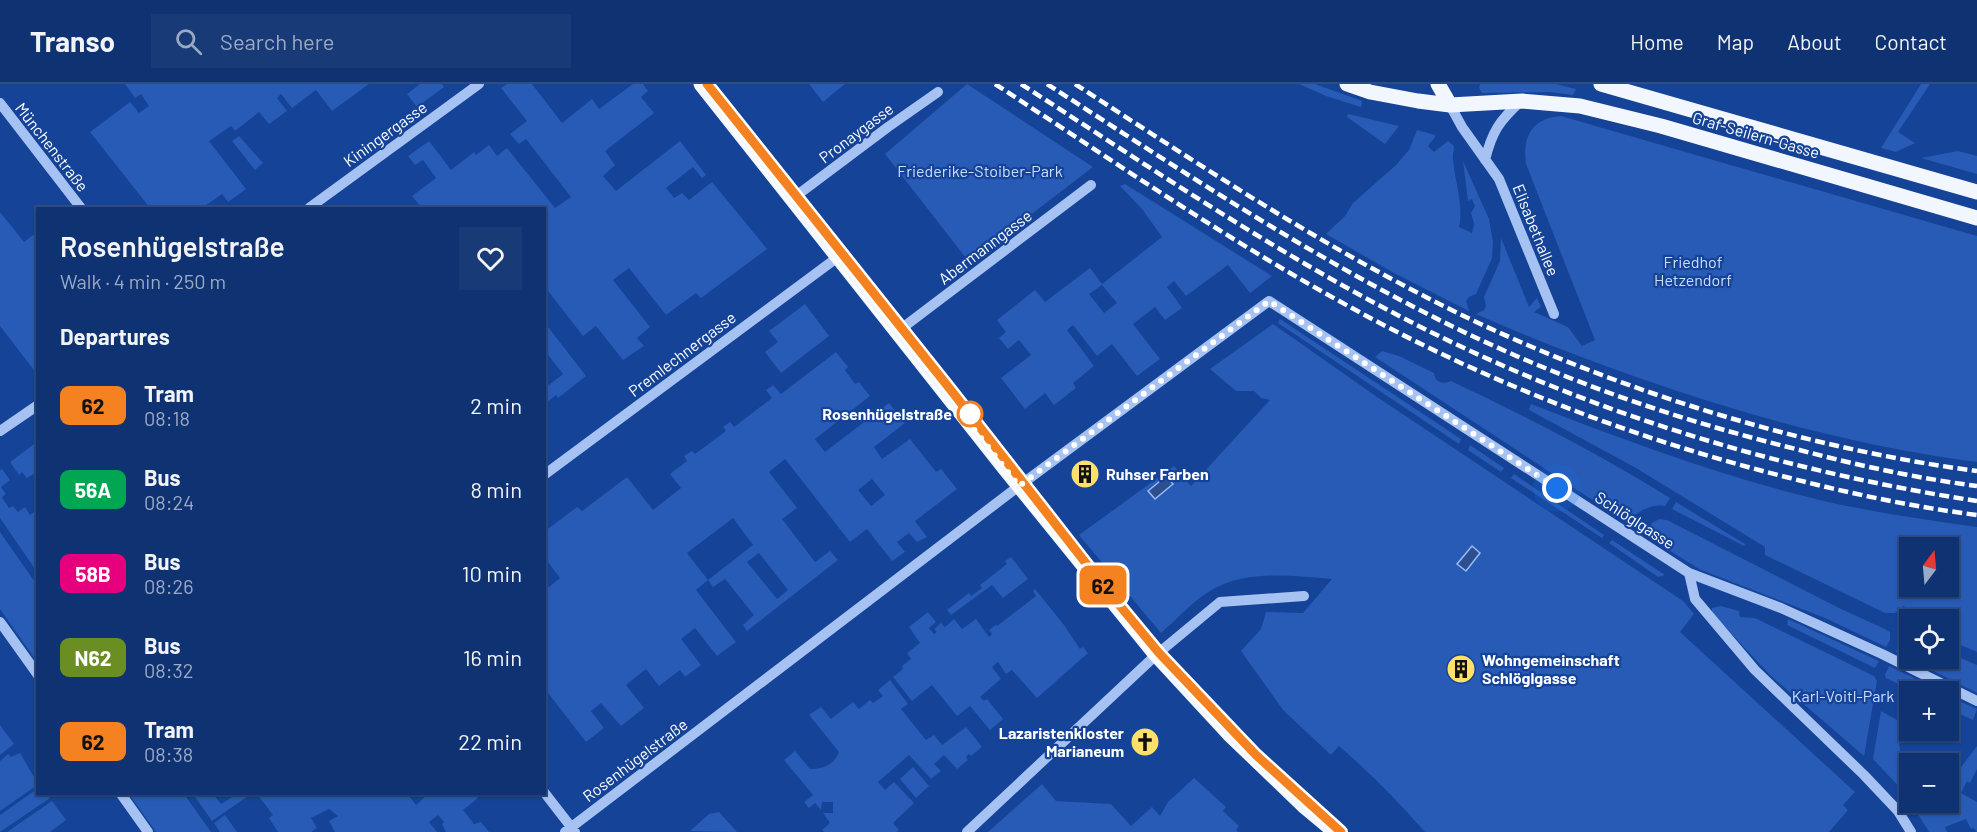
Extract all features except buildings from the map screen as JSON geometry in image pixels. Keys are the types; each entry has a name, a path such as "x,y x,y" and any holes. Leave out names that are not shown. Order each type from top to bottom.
{"main road":[{"path":"701,84 1019,486 1156,655 1229,734 1305,807 1335,832"},
{"name":"Graf-Seilern-Gasse","path":"1347,84 1380,94 1450,105 1522,100 1580,106 1649,123 1977,218"},
{"path":"1438,84 1450,105"},
{"name":"Graf-Seilern-Gasse","path":"1601,84 1977,192"}],"street":[{"name":"Kiningergasse","path":"310,207 479,84"},
{"name":"Pronaygasse","path":"792,199 938,92"},
{"path":"1485,160 1491,137 1505,116 1522,100"},
{"name":"Münchenstraße","path":"0,103 80,207"},
{"path":"1450,105 1485,160"},
{"name":"Elisabethallee","path":"1485,160 1499,179 1554,314"},
{"name":"Abermanngasse","path":"897,332 1091,185"},
{"name":"Premlechnergasse","path":"546,475 838,257"},
{"name":"Rosenhügelstraße","path":"571,830 1019,486 1269,301"},
{"name":"Schlöglgasse","path":"1269,301 1689,573 1791,613 1882,654 1977,701"},
{"path":"0,431 36,406"},
{"path":"1689,573 1695,599 1748,661 1898,811 1911,832"},
{"path":"967,832 1156,655 1220,602 1304,596"},
{"path":"0,622 36,672"},
{"path":"122,795 148,832"},
{"path":"546,795 571,830"}],"green space":[{"path":"125,84 369,84 332,111 316,90 292,108 281,94 277,98 287,111 269,124 259,112 235,131 231,126 209,141 246,189 228,202 222,194 203,207 149,207 90,132 130,102 139,113 149,106 141,94 135,98"},
{"path":"420,84 442,84 444,87 417,107 407,94"},
{"path":"507,84 532,84 562,123 592,99 599,109 633,84 643,84 648,91 641,97 654,113 605,151 615,165 603,176 616,191 680,141 706,175 702,178 693,167 666,188 674,198 682,193 689,200 712,182 767,249 701,298 696,293 666,315 629,268 613,280 650,327 637,338 644,346 623,360 596,326 583,336 546,288 546,207 421,207 412,196 436,178 423,160 415,165 408,156 429,141 451,170 474,152 476,155 489,145 497,156 507,148 555,208 571,197 526,139 519,144 510,134 527,121 501,88"},
{"path":"809,84 845,84 823,102"},
{"name":"Friederike-Stoiber-Park","path":"967,84 1093,167 969,262 885,154"},
{"path":"1299,84 1315,84 1362,101 1361,107 1326,96"},
{"path":"1480,84 1556,84 1576,89 1573,95 1550,92 1482,93 1479,88"},
{"path":"1921,84 1930,84 1898,132 1915,143 1896,152 1881,148"},
{"path":"1348,114 1399,126 1385,144 1347,117"},
{"name":"Friedhof Hetzendorf","path":"1561,116 1977,236 1977,462 1849,439 1724,406 1600,364 1476,314 1484,310 1486,306 1484,297 1500,261 1501,238 1529,307 1537,298 1541,307 1534,312 1568,327 1582,346 1595,340 1526,164 1526,145 1531,131 1543,121"},
{"path":"1417,130 1435,135 1428,146 1434,152 1448,141 1454,146 1453,158 1459,194 1459,227 1472,233 1474,224 1471,213 1475,206 1472,199 1468,201 1463,161 1489,219 1493,242 1492,258 1476,294 1466,301 1469,311 1394,273 1326,234 1345,216 1353,203 1396,165 1409,150"},
{"path":"239,136 263,163 255,170 232,141"},
{"path":"1958,151 1977,156 1977,174 1921,158"},
{"path":"1125,184 1272,276 1250,293 1228,265 1186,296 1174,281 1167,287 1182,308 1165,320 1155,307 1133,324 1160,359 1137,376 1112,344 1097,356 1073,325 1067,330 1094,366 1073,383 1076,388 1054,405 1045,393 1025,409 1001,378 1031,355 1019,340 1008,349 999,338 1006,332 997,320 1035,290 1045,302 1090,268 1102,284 1162,237 1142,209 1120,186","holes":["1102,285 1117,303 1104,313 1089,294"]},
{"path":"0,212 24,242 33,235 36,239 36,373 0,326"},
{"path":"805,304 829,336 781,373 765,352 778,342 769,331"},
{"path":"1280,319 1461,439 1459,444 1278,323"},
{"path":"546,324 586,376 558,398 556,395 546,403 546,381 549,385 563,374 546,352"},
{"path":"1273,324 1380,399 1683,601 1694,614 1680,632 1855,792 1843,805 1848,810 1829,832 1425,832 1362,766 1339,746 1331,755 1283,710 1241,651 1261,629 1266,612 1303,613 1332,579 1269,576 1239,579 1204,595 1161,633 1079,535 1174,466 1191,486 1270,400 1261,398 1254,391 1236,391 1210,369"},
{"path":"1382,351 1399,356 1434,373 1440,382 1451,381 1535,422 1670,498 1665,506 1649,507 1626,522 1375,357"},
{"path":"836,352 848,367 845,370 855,384 859,382 870,396 815,439 825,452 889,403 905,423 874,447 882,459 910,439 936,472 941,469 957,489 915,521 927,537 917,542 909,533 897,542 905,552 892,561 867,529 850,542 785,459 769,472 797,508 782,519 815,562 830,551 838,560 747,631 743,625 754,615 725,579 713,587 708,580 696,590 736,642 717,656 695,628 681,639 701,665 685,677 680,670 659,686 646,669 626,685 644,708 621,726 601,703 591,711 604,728 586,742 546,690 546,582 549,587 560,578 546,559 546,530 577,507 582,511 627,477 653,510 681,488 670,474 687,461 684,456 692,451 695,454 726,431 723,427 730,422 734,427 772,398 766,390 773,385 781,394","holes":["872,479 885,495 871,506 858,490","733,518 753,545 708,580 687,553","759,553 788,590 777,599 747,562"]},
{"path":"1531,404 1685,461 1802,496 1926,520 1977,527 1977,652 1959,644 1959,609 1912,609 1903,606 1895,613 1885,613 1765,555 1765,547 1636,468 1529,410"},
{"path":"36,443 36,473 27,478 22,472 19,475 10,462"},
{"path":"1470,445 1504,468 1501,472 1468,450"},
{"path":"2,469 10,480 1,487 6,494 2,497 9,508 13,506 18,512 25,507 30,515 36,511 36,571 0,518 0,470"},
{"path":"1514,474 1604,535 1602,538 1511,478"},
{"path":"1676,502 1745,544 1744,546 1672,509"},
{"path":"1659,519 1667,520 1885,629 1890,632 1890,640 1886,647 1825,618 1699,569 1645,535 1652,523"},
{"path":"0,532 36,584 36,661 0,609"},
{"path":"1612,540 1665,575 1658,577 1609,543"},
{"path":"1011,557 1028,579 1003,598 992,585 951,615 947,610 969,593 971,596 982,588 980,585 1007,564 1005,561"},
{"path":"1035,589 1080,649 1083,647 1088,653 1037,698 1012,670 1006,674 998,662 992,667 1001,679 980,697 984,701 987,699 1003,719 990,730 970,706 957,716 932,685 912,701 893,677 911,659 907,653 920,643 909,627 928,612 936,622 929,628 934,634 937,632 934,629 941,623 945,627 954,619 962,629 976,619 989,637 992,634 989,630 1036,596 1033,591"},
{"name":"Karl-Voitl-Park","path":"1721,606 1739,611 1740,617 1755,618 1874,676 1877,681 1864,756 1771,676 1712,613 1712,608"},
{"path":"1788,619 1879,661 1875,668 1787,625"},
{"path":"1959,657 1977,665 1977,693 1959,684 1959,681 1953,681 1930,669 1959,669"},
{"path":"1889,666 1914,678 1913,681 1899,681 1899,684 1886,678"},
{"path":"890,680 908,704 901,709 926,740 934,735 942,745 966,727 982,747 971,756 969,754 966,757 968,760 957,769 944,755 934,764 941,771 931,779 909,755 878,782 885,790 894,782 914,803 893,823 899,830 897,832 824,832 822,830 830,823 823,813 833,813 833,802 822,802 821,810 815,803 809,808 804,802 813,795 784,760 795,751 810,769 824,767 831,763 839,752 809,715 821,707 831,719 853,702 859,709 870,700 873,703 883,696 878,690"},
{"path":"1959,701 1977,709 1973,720 1959,714"},
{"path":"1881,711 1897,720 1902,753 1899,753 1899,787 1873,759"},
{"path":"0,725 14,744 0,755"},
{"path":"1977,746 1977,769 1970,783 1967,781 1961,793 1977,802 1977,832 1971,829 1966,819 1945,827 1947,832 1929,832 1917,813 1959,813 1959,770"},
{"path":"20,753 36,780 36,786 0,811 0,761 8,754 11,757"},
{"path":"913,767 929,786 916,798 900,779"},
{"path":"1194,778 1226,807 1223,811 1239,826 1236,830 1238,832 988,832 1042,784 1056,801 1111,804 1131,826 1152,807 1160,816 1168,802"},
{"path":"36,790 36,795 47,795 50,798 0,832 0,815"},
{"path":"130,795 185,795 211,832 156,832"},
{"path":"194,795 214,795 221,804 235,795 250,795 212,821"},
{"path":"258,795 410,795 416,805 424,798 422,795 475,795 478,798 463,810 474,824 481,822 489,832 446,832 442,824 444,822 438,815 429,822 437,832 335,832 329,821 338,816 329,809 311,818 317,828 311,832 278,832 269,818 273,815"},
{"path":"52,801 66,820 50,832 7,832"},
{"path":"719,812 737,832 690,831 709,814"},
{"path":"225,815 237,832 220,832 214,823"}],"shaded area":[{"path":"1166,476 1173,484 1155,499 1148,491"},
{"path":"1472,546 1480,553 1466,571 1457,564"}],"tram line":[{"path":"707,84 1139,629 1226,725 1341,832"},
{"name":"62","path":"707,84 1159,653 1256,755 1341,832"},
{"path":"722,117 803,221"},
{"path":"833,258 1094,587"},
{"path":"1107,604 1169,677"},
{"path":"1208,719 1249,762 1287,796"}],"railway":[{"path":"995,84 1259,255 1402,335 1455,360 1564,407 1733,463 1860,495 1977,515"},
{"path":"1021,84 1260,237 1359,294 1476,354 1615,410 1686,434 1830,473 1977,501"},
{"path":"1047,84 1229,200 1368,283 1461,331 1554,372 1650,407 1747,436 1863,466 1977,486"},
{"path":"1075,84 1334,247 1424,296 1554,356 1693,407 1765,428 1836,446 1977,471"}],"place":[{"name":"Rosenhügelstraße","path":"970,414"},
{"name":"Ruhser Farben","path":"1085,474"},
{"name":"Wohngemeinschaft Schlöglgasse","path":"1461,669"},
{"name":"Lazaristenkloster Marianeum","path":"1145,742"}],"route":[{"path":"970,414 965,418 1019,486 1269,301 1557,488"}]}
